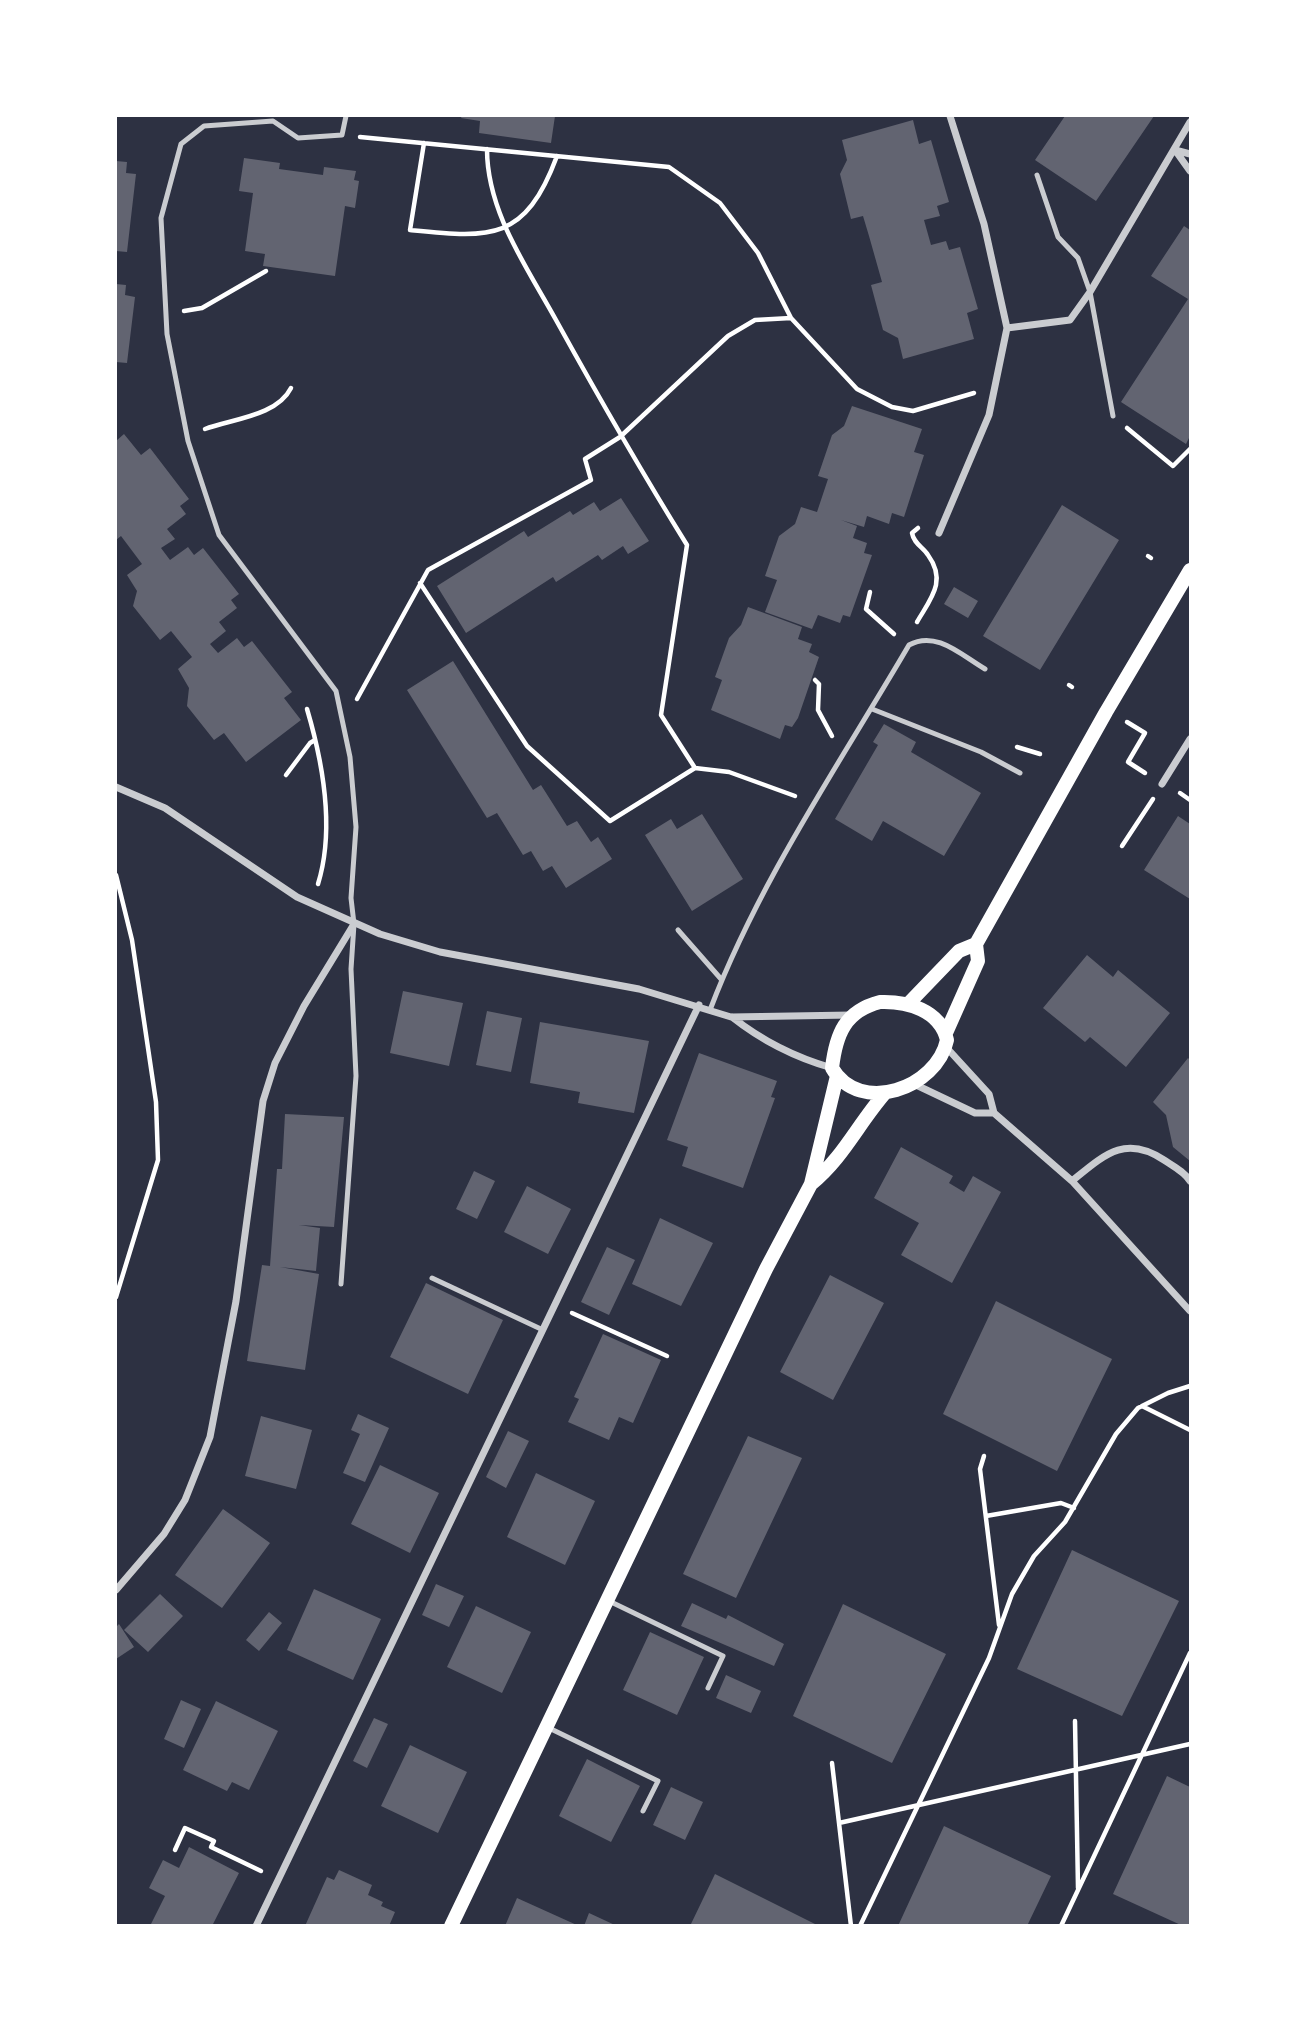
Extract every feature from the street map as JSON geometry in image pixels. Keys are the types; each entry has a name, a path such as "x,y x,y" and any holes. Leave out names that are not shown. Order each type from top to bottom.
{"main road":[{"path":"835,1072 860,1088 885,1093 914,1084 932,1069 978,961 976,944 1105,712 1191,570"},
{"path":"908,1004 959,951 976,944"},
{"path":"451,1926 766,1269 811,1184 835,1072 837,1041 851,1015 880,1002 908,1004 929,1014 946,1040"},
{"path":"811,1184 835,1165 860,1124 885,1093"}],"street":[{"path":"939,533 989,415 1007,328 984,224 950,116"},
{"path":"1007,328 1069,320 1090,292 1191,122"},
{"path":"1175,150 1191,154"},
{"path":"1175,150 1191,171"},
{"path":"1162,784 1191,739"},
{"path":"116,787 165,808 220,848 310,904 354,924 440,952 639,989 699,1005 731,1017 751,1032 835,1072"},
{"path":"116,1590 164,1534 185,1500 210,1437 236,1301 263,1101 275,1063 304,1006 354,924"},
{"path":"256,1926 699,1005"},
{"path":"731,1017 851,1015"},
{"path":"946,1040 989,1094 994,1113 1072,1181 1191,1311"},
{"path":"914,1084 975,1113 994,1113"},
{"path":"1072,1181 1108,1152 1126,1148 1148,1150 1191,1181"}],"lane":[{"path":"341,1284 356,1076 351,969 354,924 351,898 356,827 342,723 336,691 219,534 187,435 167,334 161,218 181,144 204,126 273,121 298,138 342,135 346,116"},
{"path":"1037,175 1058,237 1078,258 1090,292 1113,416"},
{"path":"710,1010 721,979 815,806 909,645 919,639 933,638 985,669"},
{"path":"872,709 981,752 1020,773"},
{"path":"678,930 721,979"},
{"path":"432,1278 542,1330"},
{"path":"606,1600 723,1656 708,1688"},
{"path":"546,1727 658,1781 643,1811"}],"path":[{"path":"342,135 669,167 720,202 758,253 791,318 857,389 892,407 913,411 995,386"},
{"path":"424,143 410,230 471,236 496,233 538,199 557,156"},
{"path":"486,149 487,167 499,215 620,437 687,545 661,715 695,768"},
{"path":"166,314 202,309 266,271"},
{"path":"342,723 428,570 591,480 585,459 620,437 728,336 755,320 791,318"},
{"path":"187,435 269,410 287,396 291,388"},
{"path":"1113,416 1173,466 1191,450"},
{"path":"870,592 866,608 875,620 909,645 914,627 935,591 938,576 928,554 913,540 912,533 919,528 939,533"},
{"path":"419,582 527,746 610,821 695,768 730,772 815,806"},
{"path":"815,681 819,684 818,710 828,732 848,749"},
{"path":"307,709 325,802 325,860 310,904"},
{"path":"1122,846 1162,784 1128,762 1145,733 1126,722"},
{"path":"286,775 315,740"},
{"path":"116,875 132,940 156,1102 158,1160 116,1297"},
{"path":"555,1305 667,1356"},
{"path":"860,1926 989,1658 1012,1594 1034,1556 1074,1508 1115,1434 1141,1406 1191,1386"},
{"path":"1141,1406 1191,1430"},
{"path":"984,1456 980,1469 999,1629"},
{"path":"986,1516 1061,1503 1074,1508"},
{"path":"1061,1926 1191,1653"},
{"path":"1075,1721 1078,1891"},
{"path":"839,1823 1191,1744"},
{"path":"832,1763 851,1926"},
{"path":"175,1850 185,1828 214,1841 211,1847 278,1879"}],"building":[{"path":"555,116 551,143 479,133 480,121 461,118"},
{"path":"1065,116 1154,116 1096,201 1035,160"},
{"path":"913,120 919,144 931,140 949,202 937,206 940,216 924,220 931,245 946,241 949,250 960,247 978,309 967,313 974,339 903,359 898,338 883,330 871,285 882,282 863,216 851,219 840,174 847,160 842,140"},
{"path":"244,158 280,163 279,169 323,175 324,167 356,171 354,180 359,181 355,208 345,206 335,276 263,266 265,254 245,251 253,193 239,191"},
{"path":"116,161 127,162 126,173 136,174 127,252 116,251"},
{"path":"1184,226 1190,230 1190,436 1186,444 1121,402 1188,299 1151,276"},
{"path":"116,284 126,285 125,295 135,297 127,363 116,362"},
{"path":"852,406 922,429 914,452 924,455 904,517 892,513 889,524 867,516 864,527 841,520 857,526 853,538 867,543 864,553 872,555 850,617 843,615 840,623 818,615 812,629 765,612 777,580 765,576 779,536 795,524 801,507 817,512 828,479 818,476 832,435 844,426"},
{"path":"124,434 141,455 150,448 189,499 180,506 186,514 167,529 175,539 161,548 170,560 188,547 194,555 203,548 239,594 231,600 237,608 219,622 226,631 210,644 218,653 237,638 244,647 252,641 292,692 284,698 301,720 246,762 224,733 214,740 187,706 189,688 178,669 192,657 171,631 160,640 133,606 137,591 127,575 142,564 121,536 116,540 116,441"},
{"path":"621,498 649,541 628,554 623,546 602,560 598,555 556,582 553,577 466,633 437,586 524,531 528,537 570,511 573,515 594,502 600,511"},
{"path":"1062,505 1119,540 1040,670 983,636"},
{"path":"954,587 978,601 968,618 944,604"},
{"path":"748,607 802,627 798,639 812,644 809,652 819,657 798,718 792,727 785,725 780,739 711,710 722,680 715,677 729,638 741,625"},
{"path":"453,661 533,790 541,785 567,826 577,821 591,842 598,837 612,859 566,888 552,866 543,871 531,851 523,855 497,813 487,818 407,690"},
{"path":"884,724 916,742 911,752 981,793 944,856 883,821 872,841 835,819 878,745 873,742"},
{"path":"702,814 743,879 692,911 645,835 671,819 677,829"},
{"path":"1178,816 1190,824 1190,899 1144,870"},
{"path":"1087,955 1113,977 1118,970 1170,1013 1126,1067 1090,1037 1085,1042 1043,1008"},
{"path":"403,991 463,1003 449,1066 390,1053"},
{"path":"487,1011 522,1018 511,1072 476,1065"},
{"path":"540,1022 649,1041 634,1113 578,1103 580,1092 530,1083"},
{"path":"699,1053 777,1081 771,1097 775,1098 743,1188 682,1166 688,1147 667,1140"},
{"path":"1188,1058 1190,1161 1173,1147 1166,1115 1153,1102"},
{"path":"285,1114 344,1117 334,1227 299,1225 320,1228 316,1271 280,1267 319,1274 305,1370 247,1361 262,1265 270,1266 277,1169 282,1169"},
{"path":"901,1147 953,1176 949,1183 964,1192 973,1176 1001,1192 952,1283 901,1255 919,1223 874,1198"},
{"path":"474,1171 495,1181 477,1219 456,1209"},
{"path":"527,1186 571,1209 548,1254 504,1232"},
{"path":"660,1218 713,1243 681,1306 632,1284"},
{"path":"607,1247 635,1260 609,1315 581,1302"},
{"path":"830,1275 884,1303 833,1400 780,1372"},
{"path":"426,1283 503,1320 468,1394 390,1357"},
{"path":"996,1301 1112,1359 1057,1471 943,1414"},
{"path":"603,1334 661,1360 633,1423 619,1417 609,1440 568,1422 579,1399 574,1397"},
{"path":"358,1414 389,1428 365,1482 343,1473 360,1434 351,1430"},
{"path":"261,1416 312,1430 296,1489 245,1476"},
{"path":"508,1431 529,1441 506,1488 486,1477"},
{"path":"748,1436 802,1458 736,1598 683,1574"},
{"path":"380,1465 439,1493 410,1553 351,1524"},
{"path":"536,1473 595,1501 565,1565 507,1537"},
{"path":"223,1509 270,1543 222,1608 175,1575"},
{"path":"1072,1550 1179,1601 1122,1716 1017,1669"},
{"path":"436,1584 464,1596 449,1627 422,1615"},
{"path":"314,1589 381,1619 353,1680 287,1650"},
{"path":"160,1594 183,1616 148,1652 124,1630"},
{"path":"692,1603 726,1619 728,1615 784,1644 774,1666 681,1626"},
{"path":"843,1604 946,1654 892,1763 793,1716"},
{"path":"476,1606 531,1632 502,1693 447,1667"},
{"path":"269,1612 282,1623 259,1651 246,1640"},
{"path":"119,1624 134,1647 116,1659 116,1627"},
{"path":"650,1632 704,1657 677,1715 623,1690"},
{"path":"726,1675 761,1691 751,1713 716,1698"},
{"path":"181,1700 201,1709 184,1748 164,1739"},
{"path":"216,1701 278,1731 249,1790 232,1782 227,1791 183,1770"},
{"path":"374,1718 388,1724 367,1768 353,1761"},
{"path":"410,1745 467,1772 438,1833 381,1806"},
{"path":"587,1759 640,1786 611,1842 559,1816"},
{"path":"1167,1776 1190,1787 1190,1926 1183,1926 1113,1894"},
{"path":"671,1787 703,1802 685,1840 653,1825"},
{"path":"944,1826 1051,1876 1027,1926 898,1926"},
{"path":"189,1847 239,1873 212,1926 150,1926 165,1896 149,1888 163,1860 179,1868"},
{"path":"339,1870 372,1885 368,1895 383,1902 381,1906 395,1912 389,1926 305,1926 327,1877 334,1880"},
{"path":"715,1874 819,1926 690,1926"},
{"path":"517,1898 579,1926 505,1926"},
{"path":"589,1913 617,1926 584,1926"}]}
